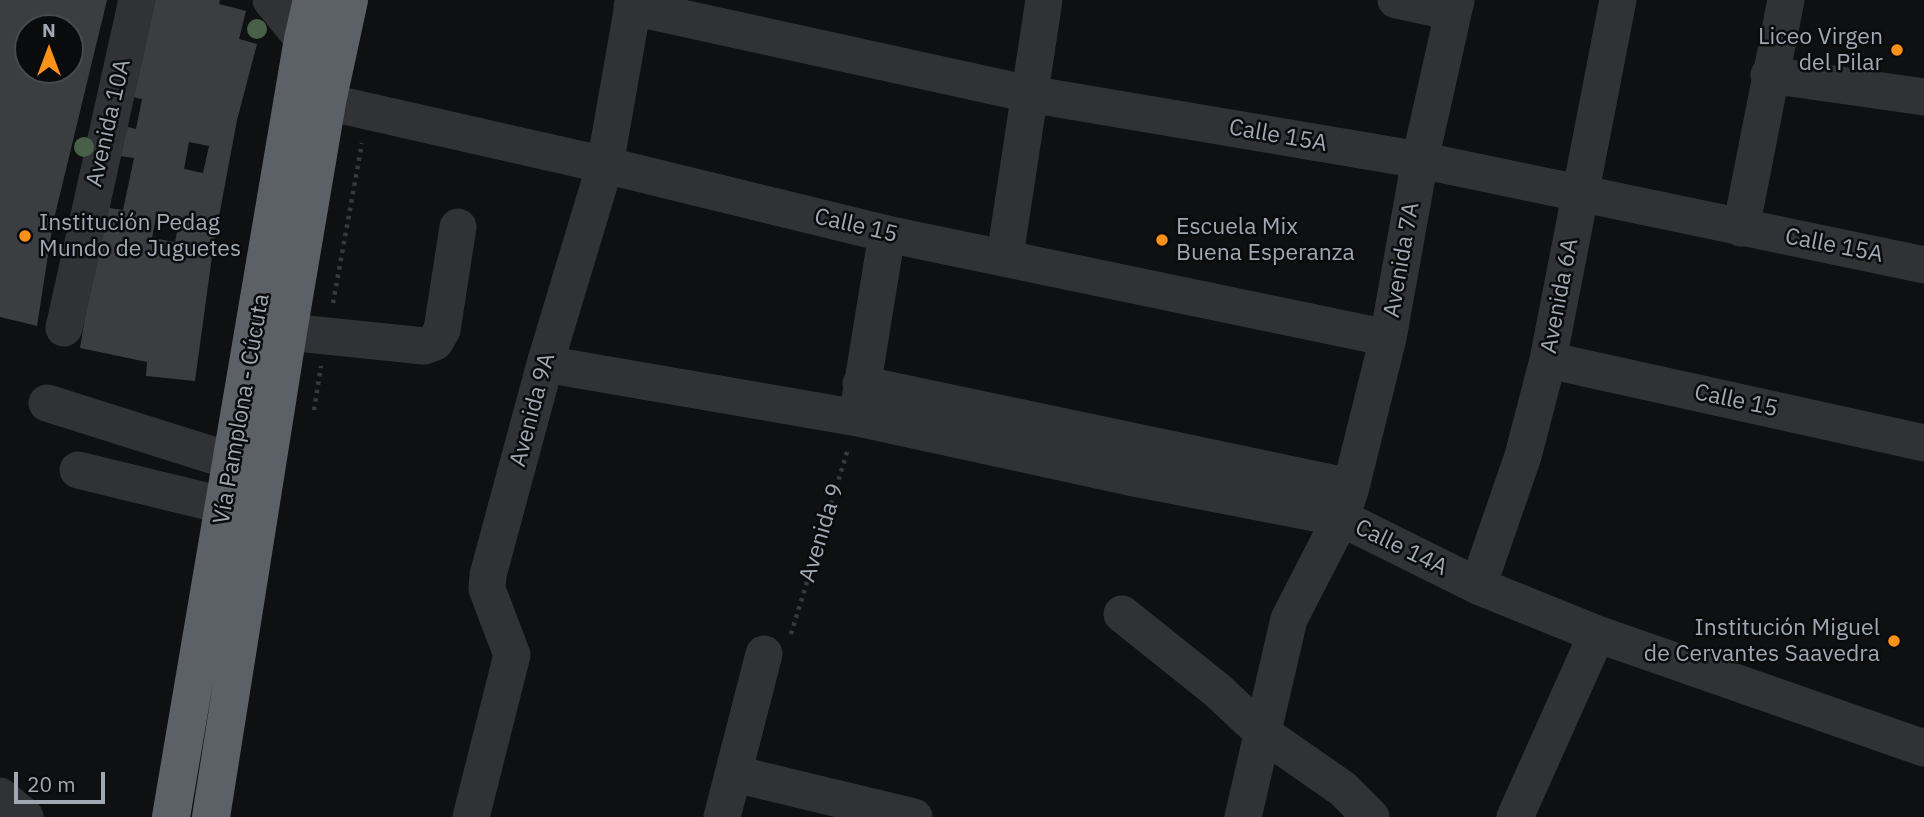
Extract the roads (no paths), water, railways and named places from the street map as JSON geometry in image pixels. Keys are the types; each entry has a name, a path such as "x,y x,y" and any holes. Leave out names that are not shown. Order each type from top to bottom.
{"highway":[{"name":"Vía Pamplona - Cúcuta","path":"172,817 234,462 303,39 312,0"},
{"name":"Vía Pamplona - Cúcuta","path":"211,817 288,332 327,102 349,0"}],"street":[{"name":"Avenida 10A","path":"64,328 136,0"},
{"path":"271,0 303,39"},
{"path":"1005,256 1044,0"},
{"path":"1396,0 1455,6"},
{"name":"Avenida 6A","path":"1478,586 1523,456 1548,360 1618,0"},
{"path":"1741,228 1769,75 1786,0"},
{"name":"Calle 15A","path":"633,3 1029,94 1420,160 1924,265"},
{"name":"Avenida 9A","path":"471,817 512,655 487,589 488,575 545,364 605,165 633,3"},
{"name":"Avenida 7A","path":"1243,817 1290,619 1346,503 1388,338 1420,160 1455,6"},
{"path":"1769,75 1924,97"},
{"name":"Calle 15","path":"327,102 605,165 887,234 1005,256 1388,338"},
{"path":"288,332 424,346 435,342 442,330 458,227"},
{"path":"860,401 887,234"},
{"name":"Calle 15","path":"1548,360 1924,443"},
{"name":"Calle 14A","path":"545,364 860,401 1129,477 1346,503 1478,586 1597,634 1924,748"},
{"path":"47,403 234,462"},
{"path":"78,470 226,506"},
{"path":"1122,614 1217,690 1264,734 1343,789 1371,817"},
{"path":"1515,817 1597,634"},
{"path":"722,817 764,654"},
{"path":"735,774 914,817"},
{"path":"0,796 25,817"}],"place":[{"name":"Liceo Virgen del Pilar","path":"1897,50"},
{"name":"Institución Pedag Mundo de Juguetes","path":"25,236"},
{"name":"Escuela Mix Buena Esperanza","path":"1162,240"},
{"name":"Institución Miguel de Cervantes Saavedra","path":"1894,641"}]}
